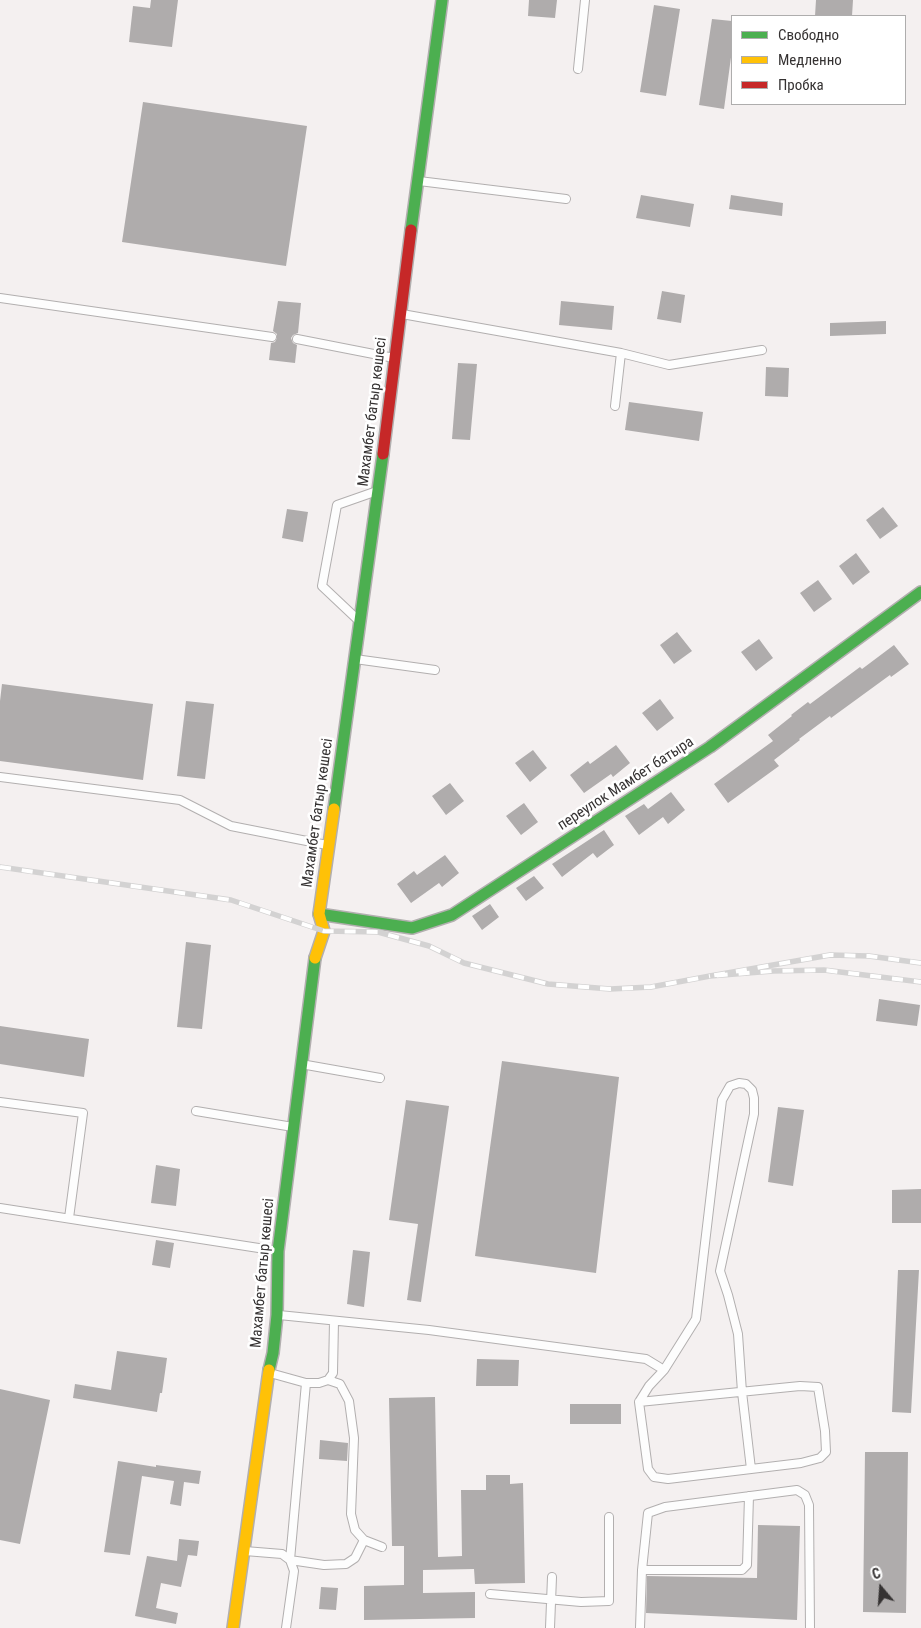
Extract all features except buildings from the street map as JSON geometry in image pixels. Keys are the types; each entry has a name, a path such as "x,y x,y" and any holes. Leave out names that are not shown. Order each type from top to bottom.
{"street":[{"name":"Махамбет батыр көшесі","path":"233,1628 268,1372 273,1352 277,1314 278,1251 293,1127 313,963 324,931 319,914 379,490 439,0"},
{"name":"переулок Мамбет батыра","path":"319,914 412,928 452,915 710,747 921,592"}],"lane":[{"path":"578,69 585,0"},
{"path":"417,181 566,199"},
{"path":"0,298 272,337"},
{"path":"400,314 620,353 670,365 762,350"},
{"path":"298,339 394,358"},
{"path":"615,406 620,353"},
{"path":"360,622 322,586 337,505 379,490"},
{"path":"355,659 434,670"},
{"path":"0,777 180,800 231,826 329,845"},
{"path":"301,1064 380,1078"},
{"path":"639,1402 742,1392 800,1386 818,1387 825,1431 826,1452 820,1458 801,1462 751,1469 668,1479 654,1477 648,1469 639,1402 649,1386 664,1370 696,1320 722,1100 730,1086 739,1083 746,1084 752,1090 754,1114 720,1271 738,1334 742,1392 751,1469"},
{"path":"0,1102 83,1113 69,1218"},
{"path":"196,1111 293,1127"},
{"path":"0,1208 278,1251"},
{"path":"277,1314 429,1330 646,1359 664,1370"},
{"path":"268,1372 306,1383 319,1383 328,1380 333,1373 334,1321"},
{"path":"328,1380 340,1384 349,1401 354,1438 352,1514 355,1530 364,1540 382,1547"},
{"path":"286,1628 294,1571 290,1560 306,1383"},
{"path":"640,1628 642,1570 648,1513 665,1507 796,1490 805,1495 809,1505 810,1628"},
{"path":"642,1570 742,1570 747,1565 749,1496"},
{"path":"490,1594 581,1602 608,1601 609,1517"},
{"path":"243,1551 282,1554 290,1560 324,1565 346,1564 355,1558 364,1540"},
{"path":"550,1628 552,1577"}],"railway":[{"path":"0,867 231,900 324,931 378,932 429,946 464,963 548,984 610,989 651,987 710,976"},
{"path":"921,963 869,956 830,955 710,976 773,971 824,970 921,982"}],"traffic: fast":[{"path":"411,230 442,0"},
{"path":"334,809 383,454"},
{"path":"319,914 412,928 452,915 710,747 921,592"},
{"path":"269,1370 273,1353 277,1315 278,1251 315,958"}],"traffic: slow":[{"path":"315,958 324,931 319,914 334,809"},
{"path":"233,1628 269,1370"}],"traffic: jam":[{"path":"383,454 411,230"}]}
